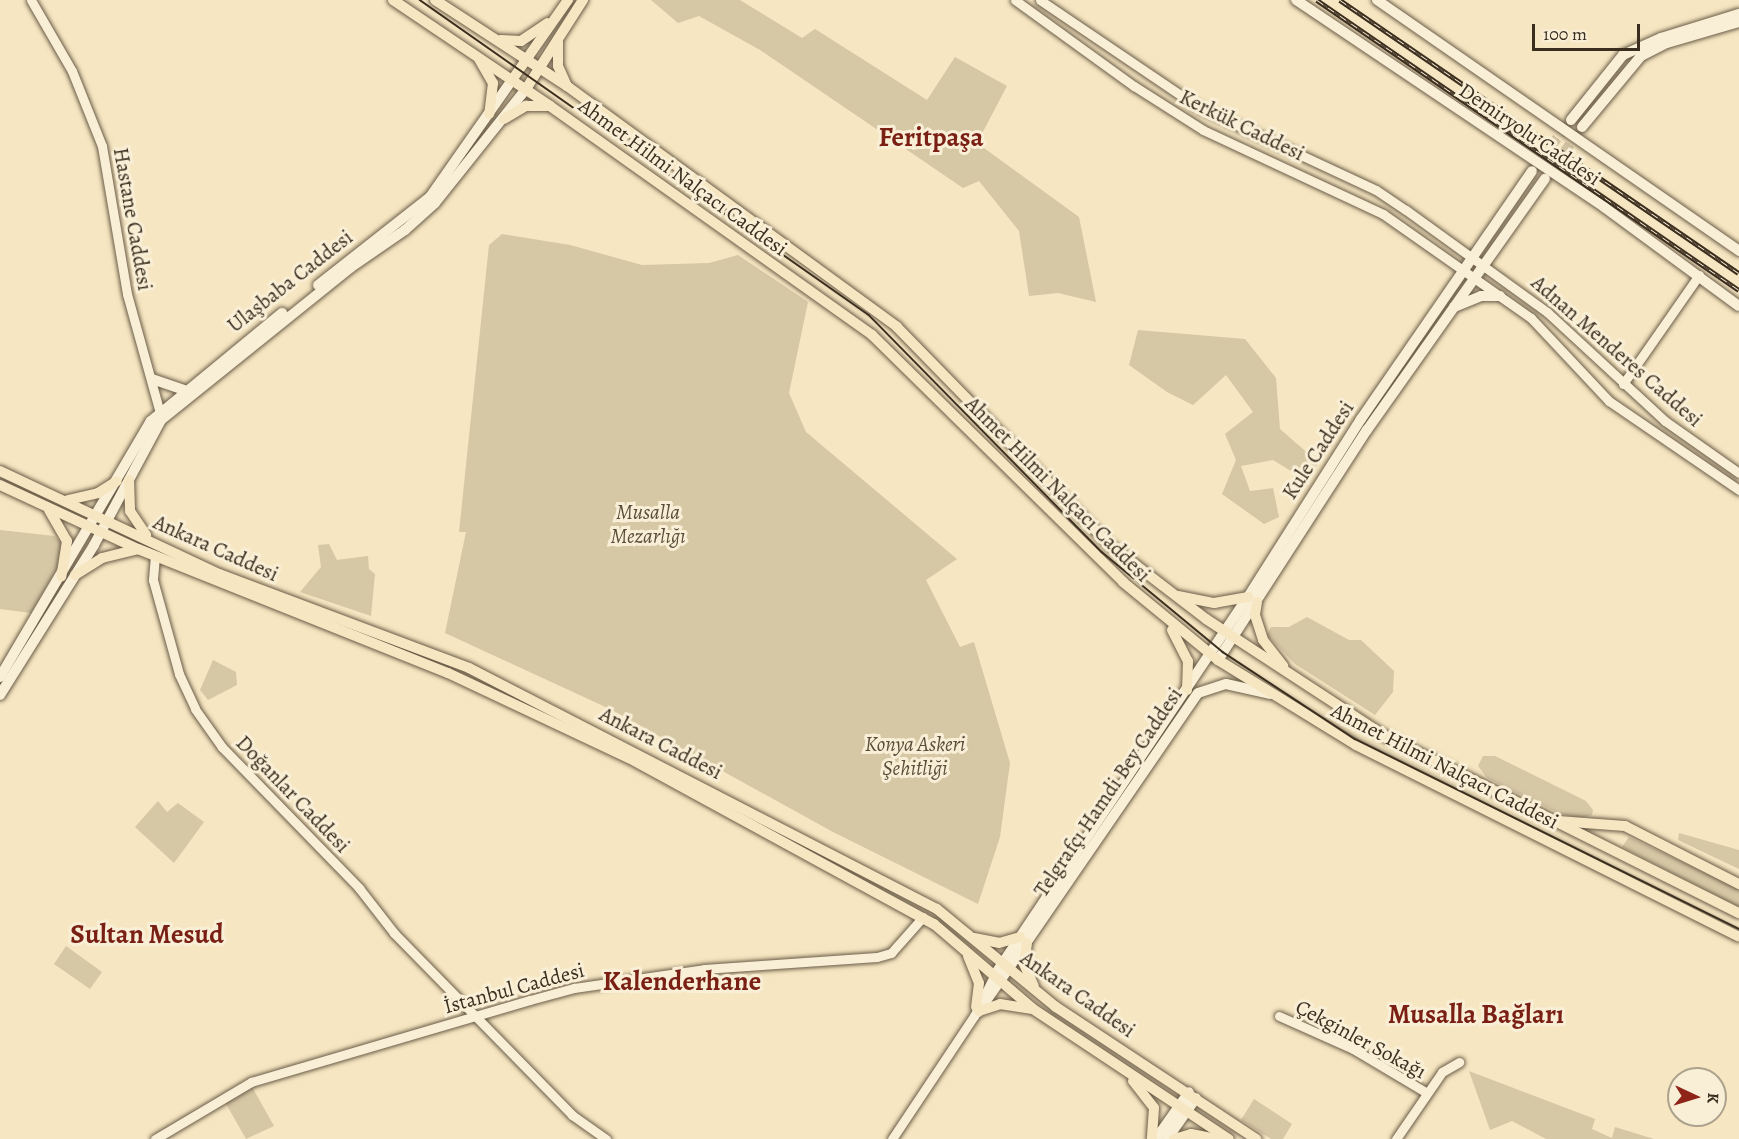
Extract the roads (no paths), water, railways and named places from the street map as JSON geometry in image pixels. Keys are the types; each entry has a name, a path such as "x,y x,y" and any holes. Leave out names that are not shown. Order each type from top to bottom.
{"main road":[{"name":"Ahmet Hilmi Nalçacı Caddesi","path":"393,0 526,89 872,335 1163,618 1214,657 1356,745 1739,938"},
{"name":"Ahmet Hilmi Nalçacı Caddesi","path":"435,0 567,86 897,327 1111,546 1229,634 1385,736 1739,913"},
{"path":"512,80 568,0"},
{"path":"526,89 583,0"},
{"name":"Demiryolu Caddesi","path":"1296,0 1699,275 1739,306"},
{"name":"Demiryolu Caddesi","path":"1377,0 1739,251"},
{"path":"1571,120 1623,55 1661,38 1739,15"},
{"path":"489,36 521,41 556,17"},
{"path":"1582,127 1641,56 1667,43 1739,22"},
{"path":"559,38 558,66 567,86"},
{"path":"473,52 493,83 489,114"},
{"name":"Ulaşbaba Caddesi","path":"0,677 117,482 161,414 184,390 420,205 450,172 512,80"},
{"name":"Ulaşbaba Caddesi","path":"0,695 101,533 161,414 350,268 405,230 435,203 526,89"},
{"path":"504,119 526,106 550,106"},
{"name":"Kule Caddesi","path":"1253,599 1462,270 1532,171"},
{"name":"Kule Caddesi","path":"1214,657 1451,308 1545,179"},
{"path":"1451,308 1481,296 1500,297"},
{"path":"152,379 184,390"},
{"name":"Ankara Caddesi","path":"0,471 66,500 219,574 469,668 523,693 937,909 1039,994 1256,1139"},
{"path":"129,480 130,511 151,540"},
{"path":"66,500 98,493 117,482"},
{"name":"Ankara Caddesi","path":"0,485 154,556 539,713 923,917 1033,1009 1104,1060 1184,1108 1229,1139"},
{"path":"45,506 61,525 67,541 61,577"},
{"path":"75,575 102,558 138,549"},
{"path":"1174,595 1214,603 1253,599 1255,615 1263,640 1293,677"},
{"path":"1163,618 1187,657 1190,673 1187,690"},
{"name":"Telgrafçı Hamdi Bey Caddesi","path":"1024,940 1187,690 1214,657"},
{"name":"Telgrafçı Hamdi Bey Caddesi","path":"997,979 1198,693 1211,686 1226,684 1278,698"},
{"path":"1545,818 1625,826 1739,884"},
{"path":"971,938 999,944 1024,940 1024,964 1039,994"},
{"path":"966,951 979,983 976,1011 1000,1004 1033,1009"},
{"path":"1104,1060 1135,1083 1149,1100 1155,1116 1154,1139"},
{"path":"1167,1139 1193,1095"},
{"path":"1154,1139 1184,1108"},
{"path":"1174,1139 1191,1134 1217,1139"}],"street":[{"name":"Hastane Caddesi","path":"31,0 72,71 102,146 127,294 161,414"},
{"name":"Kerkük Caddesi","path":"1015,0 1161,105 1203,130 1383,214 1462,270"},
{"name":"Kerkük Caddesi","path":"1040,0 1198,107 1376,190 1472,255"},
{"name":"Adnan Menderes Caddesi","path":"1472,255 1547,312 1665,421 1739,473"},
{"name":"Adnan Menderes Caddesi","path":"1462,270 1557,342 1609,401 1739,490"},
{"path":"1623,384 1699,275"},
{"name":"Doğanlar Caddesi","path":"154,556 153,580 179,674 195,710 222,747 359,888 394,933 479,1016 572,1115 606,1139"},
{"name":"İstanbul Caddesi","path":"155,1139 251,1082 479,1016 586,987 704,969 877,957 891,953 923,917"},
{"path":"892,1139 997,979"},
{"name":"Çekginler Sokağı","path":"1279,1016 1353,1050 1427,1093"},
{"path":"1396,1139 1442,1072 1459,1062"}],"tunnel":[{"path":"1533,170 1571,120"},
{"path":"1547,177 1582,127"}],"tram line":[{"path":"420,0 869,315 1102,552 1223,652 1355,739 1739,929"}],"railway":[{"path":"1317,0 1739,290"},
{"path":"1340,0 1739,273"}],"district":[{"name":"Feritpaşa","path":"931,138"},
{"name":"Sultan Mesud","path":"147,935"},
{"name":"Kalenderhane","path":"682,982"},
{"name":"Musalla Bağları","path":"1476,1015"}],"park label":[{"name":"Musalla Mezarlığı","path":"648,524"},
{"name":"Konya Askeri Şehitliği","path":"915,756"}]}
